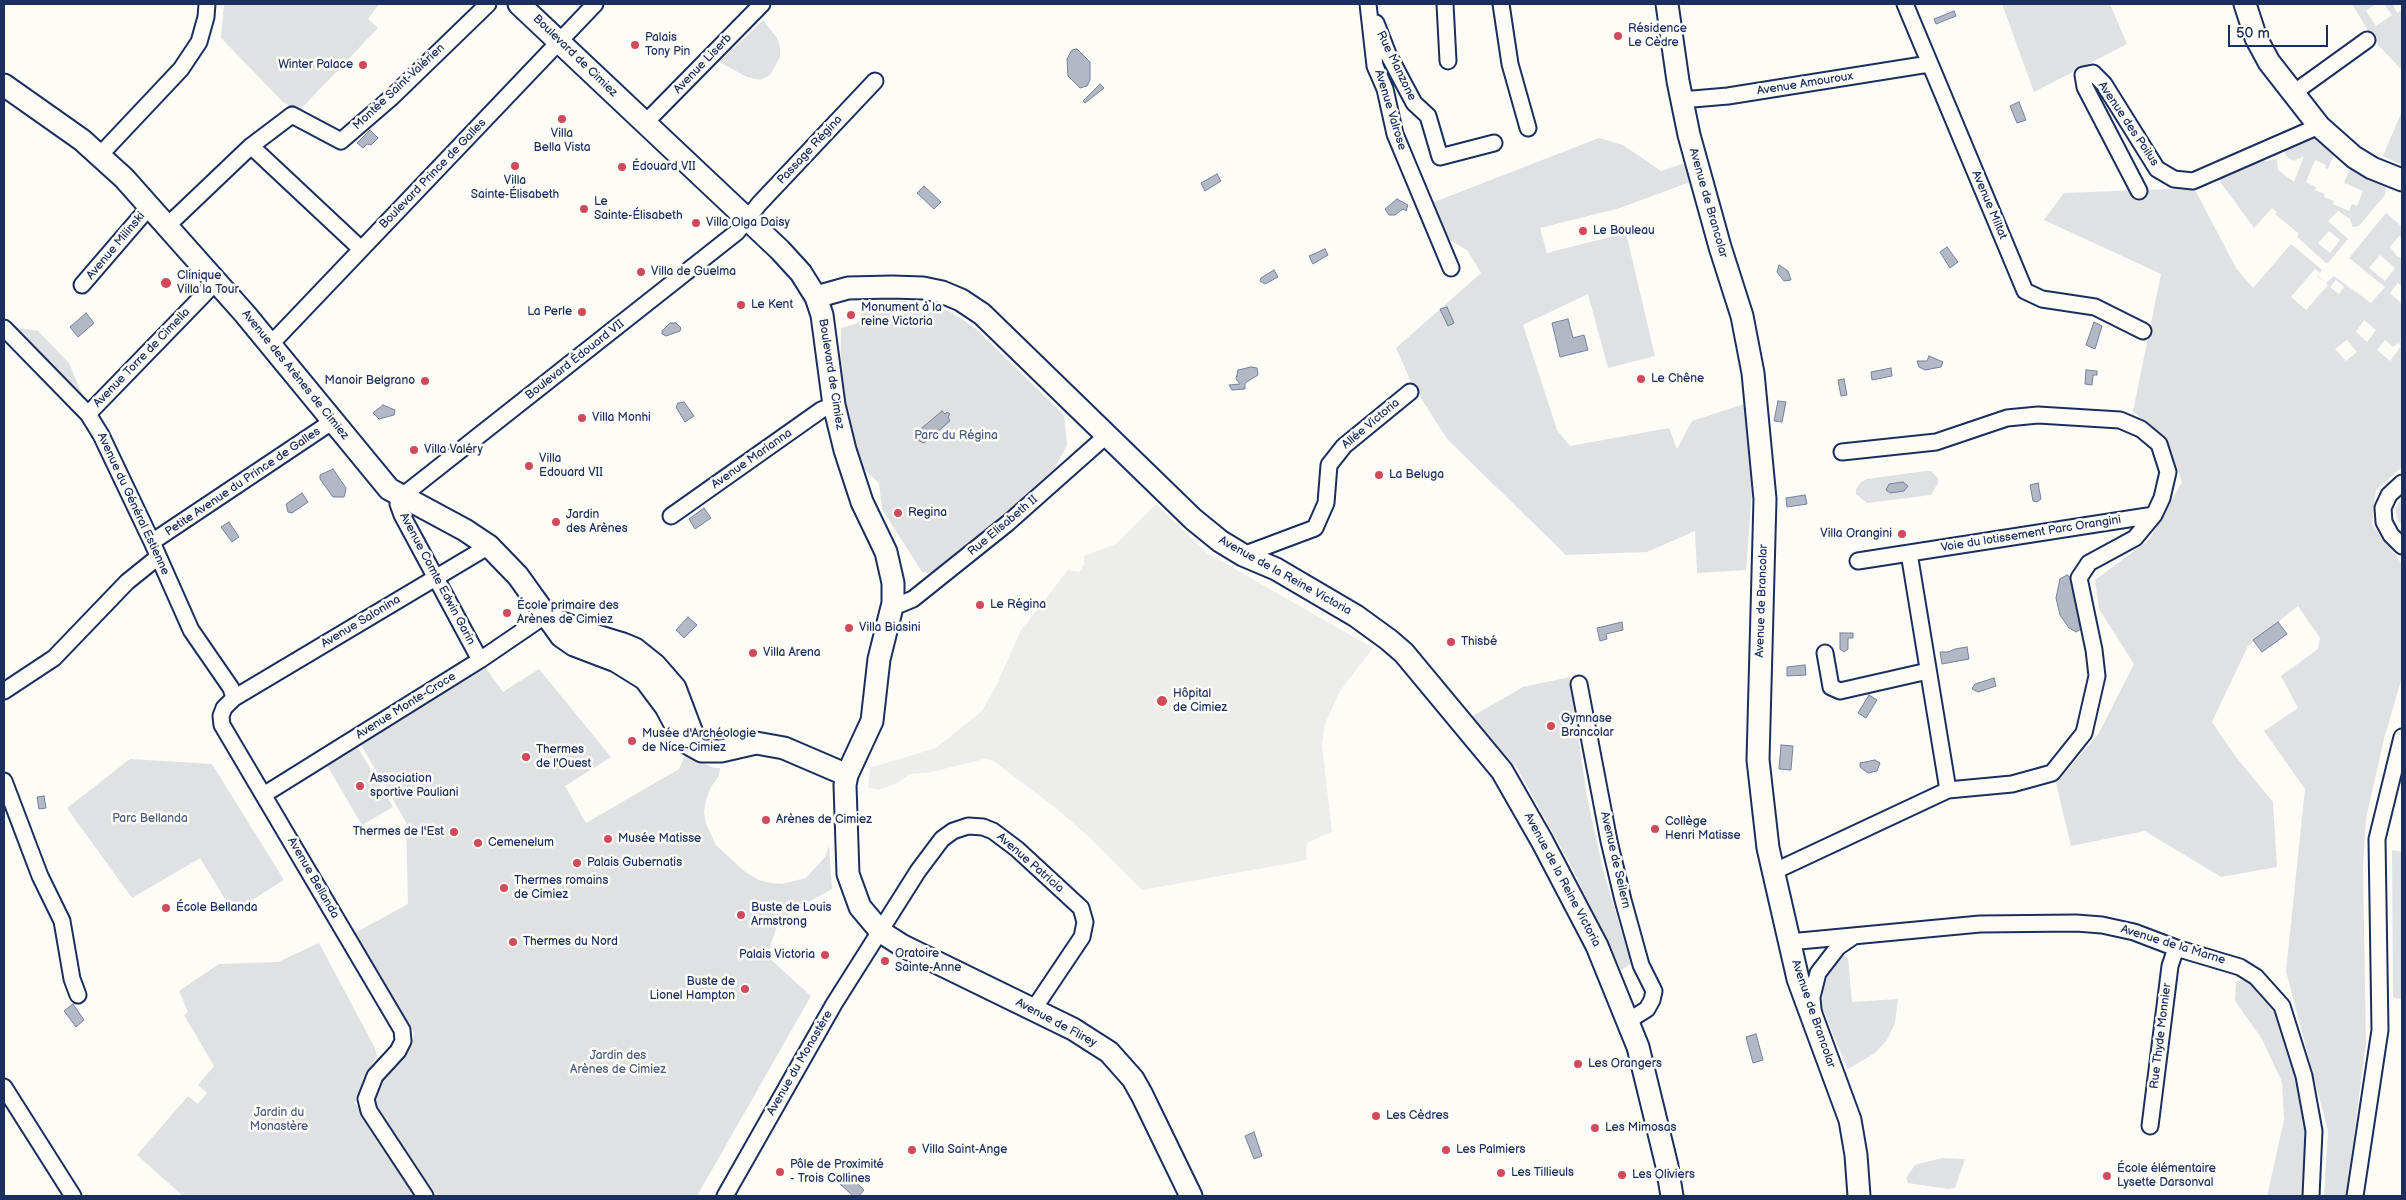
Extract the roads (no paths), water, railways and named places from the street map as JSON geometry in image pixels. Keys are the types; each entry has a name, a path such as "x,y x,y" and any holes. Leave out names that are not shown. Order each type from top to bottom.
{"street":[{"path":"100,155 181,69 198,42 206,17 207,4"},
{"name":"Montée Saint-Valérien","path":"167,226 251,146 292,115 340,141 392,96 488,4"},
{"name":"Boulevard de Cimiez","path":"519,4 792,262 816,297 825,332 834,405 857,488 891,568 893,603 879,658 872,721 847,775 844,797 848,874 860,908 881,932"},
{"name":"Boulevard Prince de Galles","path":"270,345 595,4"},
{"name":"Avenue Liserb","path":"645,124 762,4"},
{"name":"Rue Manzone","path":"1368,4 1388,54 1414,103 1428,116 1440,157 1494,143"},
{"name":"Avenue Valrose","path":"1368,4 1375,66 1385,89 1395,134 1450,268"},
{"path":"1445,4 1448,61"},
{"path":"1501,4 1510,64 1528,128"},
{"name":"Avenue de Brancolar","path":"1667,4 1681,100 1714,228 1742,316 1753,373 1765,499 1758,760 1764,822 1772,872 1798,979 1850,1120 1856,1155 1858,1196"},
{"name":"Avenue Miltat","path":"1905,4 2025,291 2042,299 2095,307 2143,330"},
{"path":"2244,4 2256,38 2269,62 2292,94 2320,126 2354,157 2372,168 2402,180"},
{"path":"2292,94 2367,40"},
{"name":"Avenue Amouroux","path":"1681,100 1728,96 1929,64"},
{"name":"Avenue des Poilus","path":"2139,191 2085,87 2083,75 2093,73 2104,84 2157,169 2174,180 2193,181 2320,126"},
{"name":"Passage Régina","path":"747,219 875,81"},
{"name":"Avenue des Arènes de Cimiez","path":"4,85 63,126 100,155 150,206 270,345 379,479 401,497 465,530 488,546 518,576 561,636 574,645 616,661 645,679 666,707 684,741 702,751 712,751 745,744 768,744 808,757 847,775"},
{"path":"251,146 362,249"},
{"name":"Avenue Milinski","path":"82,285 150,206"},
{"name":"Boulevard Édouard VII","path":"401,497 686,274 737,232 747,219"},
{"name":"Avenue Torre de Cimella","path":"88,414 217,282"},
{"name":"Avenue de la Reine Victoria","path":"816,297 848,288 923,288 942,292 961,300 982,314 1193,519 1220,541 1243,555 1276,569 1356,616 1389,640 1418,669 1486,752 1515,791 1597,946 1638,1047 1650,1090 1672,1196"},
{"name":"Avenue du Général Estienne","path":"4,328 88,414 101,436 152,542 190,630 231,688 234,698"},
{"name":"Allée Victoria","path":"1243,555 1315,528 1326,503 1329,465 1344,446 1410,392"},
{"name":"Avenue Marianna","path":"671,516 821,410 834,405"},
{"name":"Voie du lotissement Parc Orangini","path":"1772,872 1948,790 2012,784 2052,773 2084,733 2098,676 2079,578 2089,562 2135,538 2154,516 2162,498 2168,472 2159,444 2141,429 2120,420 2038,415 2007,418 1936,442 1842,452"},
{"name":"Petite Avenue du Prince de Galles","path":"152,542 333,421"},
{"name":"Rue Elisabeth II","path":"893,603 901,604 913,599 1008,523 1106,436"},
{"path":"2402,483 2389,495 2383,508 2384,522 2391,535 2402,546"},
{"name":"Avenue Comte Edwin Garin","path":"401,497 398,504 402,515 480,660"},
{"name":"Voie du lotissement Parc Orangini","path":"1858,560 2154,516"},
{"name":"Avenue Salonina","path":"234,698 488,546"},
{"path":"1909,553 1948,790"},
{"path":"4,691 54,658 127,582 158,557"},
{"name":"Avenue Monte-Croce","path":"265,794 480,660 546,616"},
{"path":"1825,653 1831,687 1840,691 1928,671"},
{"name":"Avenue de Seilern","path":"1579,684 1609,841 1623,900 1641,965 1654,991 1647,1009 1628,1020"},
{"name":"Avenue Bellanda","path":"234,698 224,708 221,716 222,725 265,794 402,1030 403,1041 398,1051 390,1057 370,1086 366,1098 368,1111 425,1196"},
{"path":"2356,1196 2380,1030 2378,839 2402,737"},
{"path":"4,781 40,876 62,921 72,979 78,995"},
{"name":"Avenue Patricia","path":"881,932 918,871 942,839 953,831 968,826 983,827 993,831 1017,849 1081,908 1085,922 1082,936 1034,1010"},
{"name":"Avenue de la Marne","path":"1789,942 1980,924 2076,923 2120,928 2247,970 2268,989 2282,1006 2304,1076 2314,1131 2311,1196"},
{"name":"Avenue de Flirey","path":"881,932 903,946 1092,1040 1109,1052 1122,1066 1142,1095 1191,1196"},
{"name":"Avenue du Monastère","path":"725,1196 817,1032 881,932"},
{"path":"1814,1023 1812,997 1818,973 1838,947 1854,936"},
{"name":"Rue Thyde Monnier","path":"2150,1126 2170,966 2176,948"},
{"path":"4,1087 73,1196"}],"place":[{"name":"Résidence Le Cèdre","path":"1618,36"},
{"name":"Palais Tony Pin","path":"635,45"},
{"name":"Winter Palace","path":"363,65"},
{"name":"Villa Bella Vista","path":"562,119"},
{"name":"Villa Sainte-Élisabeth","path":"515,166"},
{"name":"Édouard VII","path":"622,167"},
{"name":"Le Sainte-Élisabeth","path":"584,209"},
{"name":"Villa Olga Daisy","path":"696,223"},
{"name":"Le Bouleau","path":"1583,231"},
{"name":"Villa de Guelma","path":"641,272"},
{"name":"Clinique Villa la Tour","path":"166,283"},
{"name":"Le Kent","path":"741,305"},
{"name":"La Perle","path":"582,312"},
{"name":"Monument à la reine Victoria","path":"851,315"},
{"name":"Le Chêne","path":"1641,379"},
{"name":"Manoir Belgrano","path":"425,381"},
{"name":"Villa Monhi","path":"582,418"},
{"name":"Villa Valéry","path":"414,450"},
{"name":"Villa Edouard VII","path":"529,466"},
{"name":"La Beluga","path":"1379,475"},
{"name":"Regina","path":"898,513"},
{"name":"Jardin des Arènes","path":"556,522"},
{"name":"Villa Orangini","path":"1902,534"},
{"name":"Le Régina","path":"980,605"},
{"name":"École primaire des Arènes de Cimiez","path":"507,613"},
{"name":"Villa Biasini","path":"849,628"},
{"name":"Thisbé","path":"1451,642"},
{"name":"Villa Arena","path":"753,653"},
{"name":"Hôpital de Cimiez","path":"1162,701"},
{"name":"Gymnase Brancolar","path":"1551,726"},
{"name":"Musée d'Archéologie de Nice-Cimiez","path":"632,741"},
{"name":"Thermes de l'Ouest","path":"526,757"},
{"name":"Association sportive Pauliani","path":"360,786"},
{"name":"Arènes de Cimiez","path":"766,820"},
{"name":"Collège Henri Matisse","path":"1655,829"},
{"name":"Thermes de l'Est","path":"454,832"},
{"name":"Musée Matisse","path":"608,839"},
{"name":"Cemenelum","path":"478,843"},
{"name":"Palais Gubernatis","path":"577,863"},
{"name":"Thermes romains de Cimiez","path":"504,888"},
{"name":"École Bellanda","path":"166,908"},
{"name":"Buste de Louis Armstrong","path":"741,915"},
{"name":"Thermes du Nord","path":"513,942"},
{"name":"Palais Victoria","path":"825,955"},
{"name":"Oratoire Sainte-Anne","path":"885,961"},
{"name":"Buste de Lionel Hampton","path":"745,989"},
{"name":"Les Orangers","path":"1578,1064"},
{"name":"Les Cèdres","path":"1376,1116"},
{"name":"Les Mimosas","path":"1595,1128"},
{"name":"Villa Saint-Ange","path":"912,1150"},
{"name":"Les Palmiers","path":"1446,1150"},
{"name":"Pôle de Proximité - Trois Collines","path":"780,1172"},
{"name":"Les Tillieuls","path":"1501,1173"},
{"name":"Les Oliviers","path":"1622,1175"},
{"name":"École élémentaire Lysette Darsonval","path":"2107,1176"}],"park label":[{"name":"Parc du Régina","path":"956,436"},
{"name":"Parc Bellanda","path":"150,819"},
{"name":"Jardin des Arènes de Cimiez","path":"618,1063"},
{"name":"Jardin du Monastère","path":"279,1120"}]}
